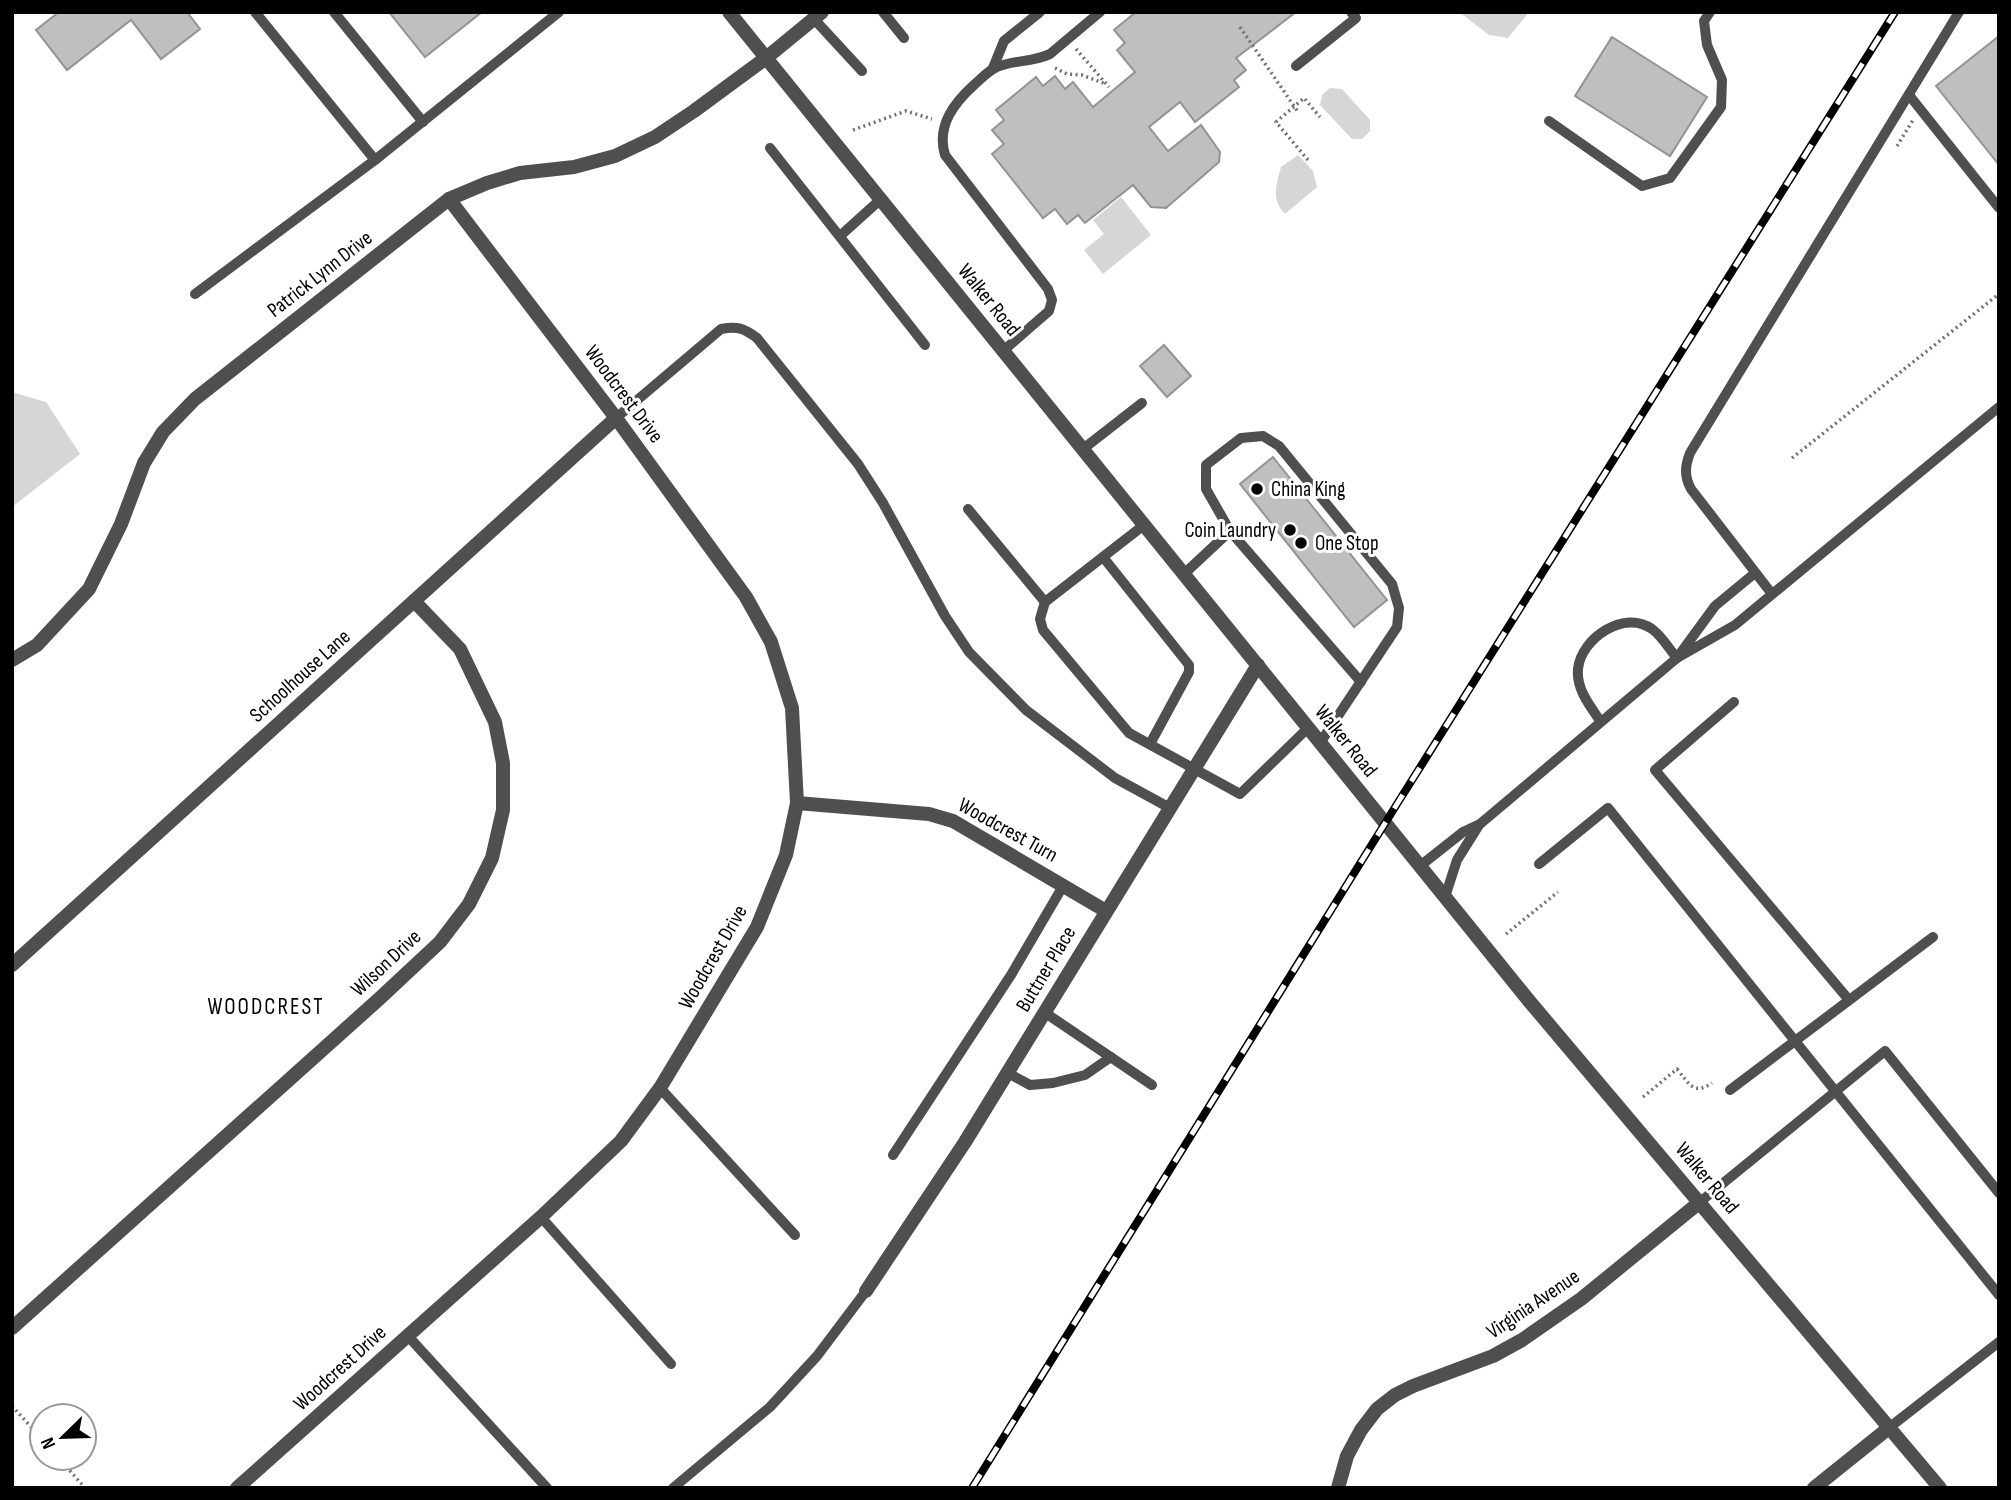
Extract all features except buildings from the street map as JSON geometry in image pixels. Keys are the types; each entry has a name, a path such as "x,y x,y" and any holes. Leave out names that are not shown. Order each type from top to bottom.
{"street":[{"name":"Walker Road","path":"729,12 1530,1002 1940,1488"},
{"name":"Patrick Lynn Drive","path":"12,660 37,645 89,589 121,524 144,463 163,432 195,399 449,199 520,173 574,167 615,156 655,137 766,58 818,15"},
{"name":"Woodcrest Drive","path":"237,1488 541,1217 621,1141 660,1088 757,928 786,855 797,803 792,708 771,642 746,597 616,418 449,199"},
{"name":"Schoolhouse Lane","path":"12,965 616,418"},
{"name":"Wilson Drive","path":"12,1328 379,999 440,942 469,904 492,858 503,810 503,763 495,722 460,649 414,601"},
{"name":"Buttner Place","path":"866,1292 965,1142 1258,666"},
{"name":"Woodcrest Turn","path":"797,803 929,814 953,821 1106,911"},
{"name":"Virginia Avenue","path":"1338,1488 1347,1456 1361,1430 1377,1409 1395,1395 1413,1386 1493,1356 1521,1340 1581,1299 1700,1202"},
{"path":"1814,1488 1890,1427"}],"lane":[{"path":"255,12 375,160"},
{"path":"334,12 423,121"},
{"path":"195,294 375,160 559,12"},
{"path":"883,12 904,38"},
{"path":"1003,351 1049,311 1052,300 1048,289 944,155 942,134 959,99 993,68 1004,41 1040,12"},
{"path":"993,68 1043,58 1100,12"},
{"path":"1296,66 1356,18 1351,12"},
{"path":"1549,121 1642,186 1670,178 1721,107 1722,80 1707,45 1704,21 1710,12"},
{"path":"1772,594 1690,489 1685,478 1689,453 1959,12"},
{"path":"818,15 862,71"},
{"path":"1909,96 1999,208"},
{"path":"770,148 925,345"},
{"path":"840,236 881,200"},
{"path":"616,418 721,329 736,326 747,330 757,338 858,464 883,503 945,616 969,652 1026,709 1115,778 1170,808"},
{"path":"1083,449 1142,403"},
{"path":"1420,866 1463,832 1480,824 1677,658 1735,625 1999,407"},
{"path":"1320,743 1361,682 1397,627 1399,608 1392,584 1279,446 1263,436 1241,438 1206,465 1206,489 1230,531 1361,682"},
{"path":"968,509 1045,602"},
{"path":"1144,525 1045,602 1040,619 1043,630 1129,733 1240,794 1308,728"},
{"path":"1184,574 1230,531"},
{"path":"1103,557 1189,665 1189,672 1150,744"},
{"path":"1677,658 1715,606 1755,573"},
{"path":"1601,722 1579,687 1578,668 1583,653 1604,631 1620,624 1636,622 1653,629 1677,658"},
{"path":"1734,702 1655,770 1849,1000"},
{"path":"1538,864 1608,808 1999,1295"},
{"path":"1445,897 1457,860 1480,824"},
{"path":"893,1155 1012,975 1063,886"},
{"path":"1730,1090 1933,937"},
{"path":"1044,1012 1152,1085"},
{"path":"1700,1202 1885,1051 1999,1193"},
{"path":"1007,1073 1030,1084 1053,1083 1085,1075 1111,1057"},
{"path":"660,1088 794,1235"},
{"path":"541,1217 671,1364"},
{"path":"673,1488 770,1407 817,1356 866,1292"},
{"path":"408,1335 547,1488"},
{"path":"1890,1427 1999,1342"},
{"path":"685,1488 687,1475"}],"path":[{"path":"1240,27 1298,112"},
{"path":"1052,67 1067,74 1082,75 1107,86 1075,48"},
{"path":"1308,160 1276,122 1304,98 1321,117"},
{"path":"1893,151 1920,109"},
{"path":"853,130 906,111 932,119"},
{"path":"1793,458 1999,294"},
{"path":"1506,934 1558,892"},
{"path":"1643,1097 1677,1069 1698,1089 1712,1083"},
{"path":"12,1406 28,1424"},
{"path":"71,1472 85,1488"}],"shaded area":[{"path":"1459,12 1529,12 1508,38 1489,35"},
{"path":"1330,88 1342,89 1370,120 1370,131 1362,139 1352,139 1320,105 1322,95"},
{"path":"1298,155 1313,171 1317,187 1285,214 1276,198 1278,180 1281,167"},
{"path":"1121,197 1151,235 1103,274 1084,250 1104,234 1093,220"},
{"path":"12,392 46,402 80,454 12,507"}],"railway":[{"path":"972,1488 1397,804 1895,12"}],"place":[{"name":"China King","path":"1257,489"},
{"name":"Coin Laundry","path":"1290,530"},
{"name":"One Stop","path":"1301,543"}],"district":[{"name":"WOODCREST","path":"266,1007"}]}
